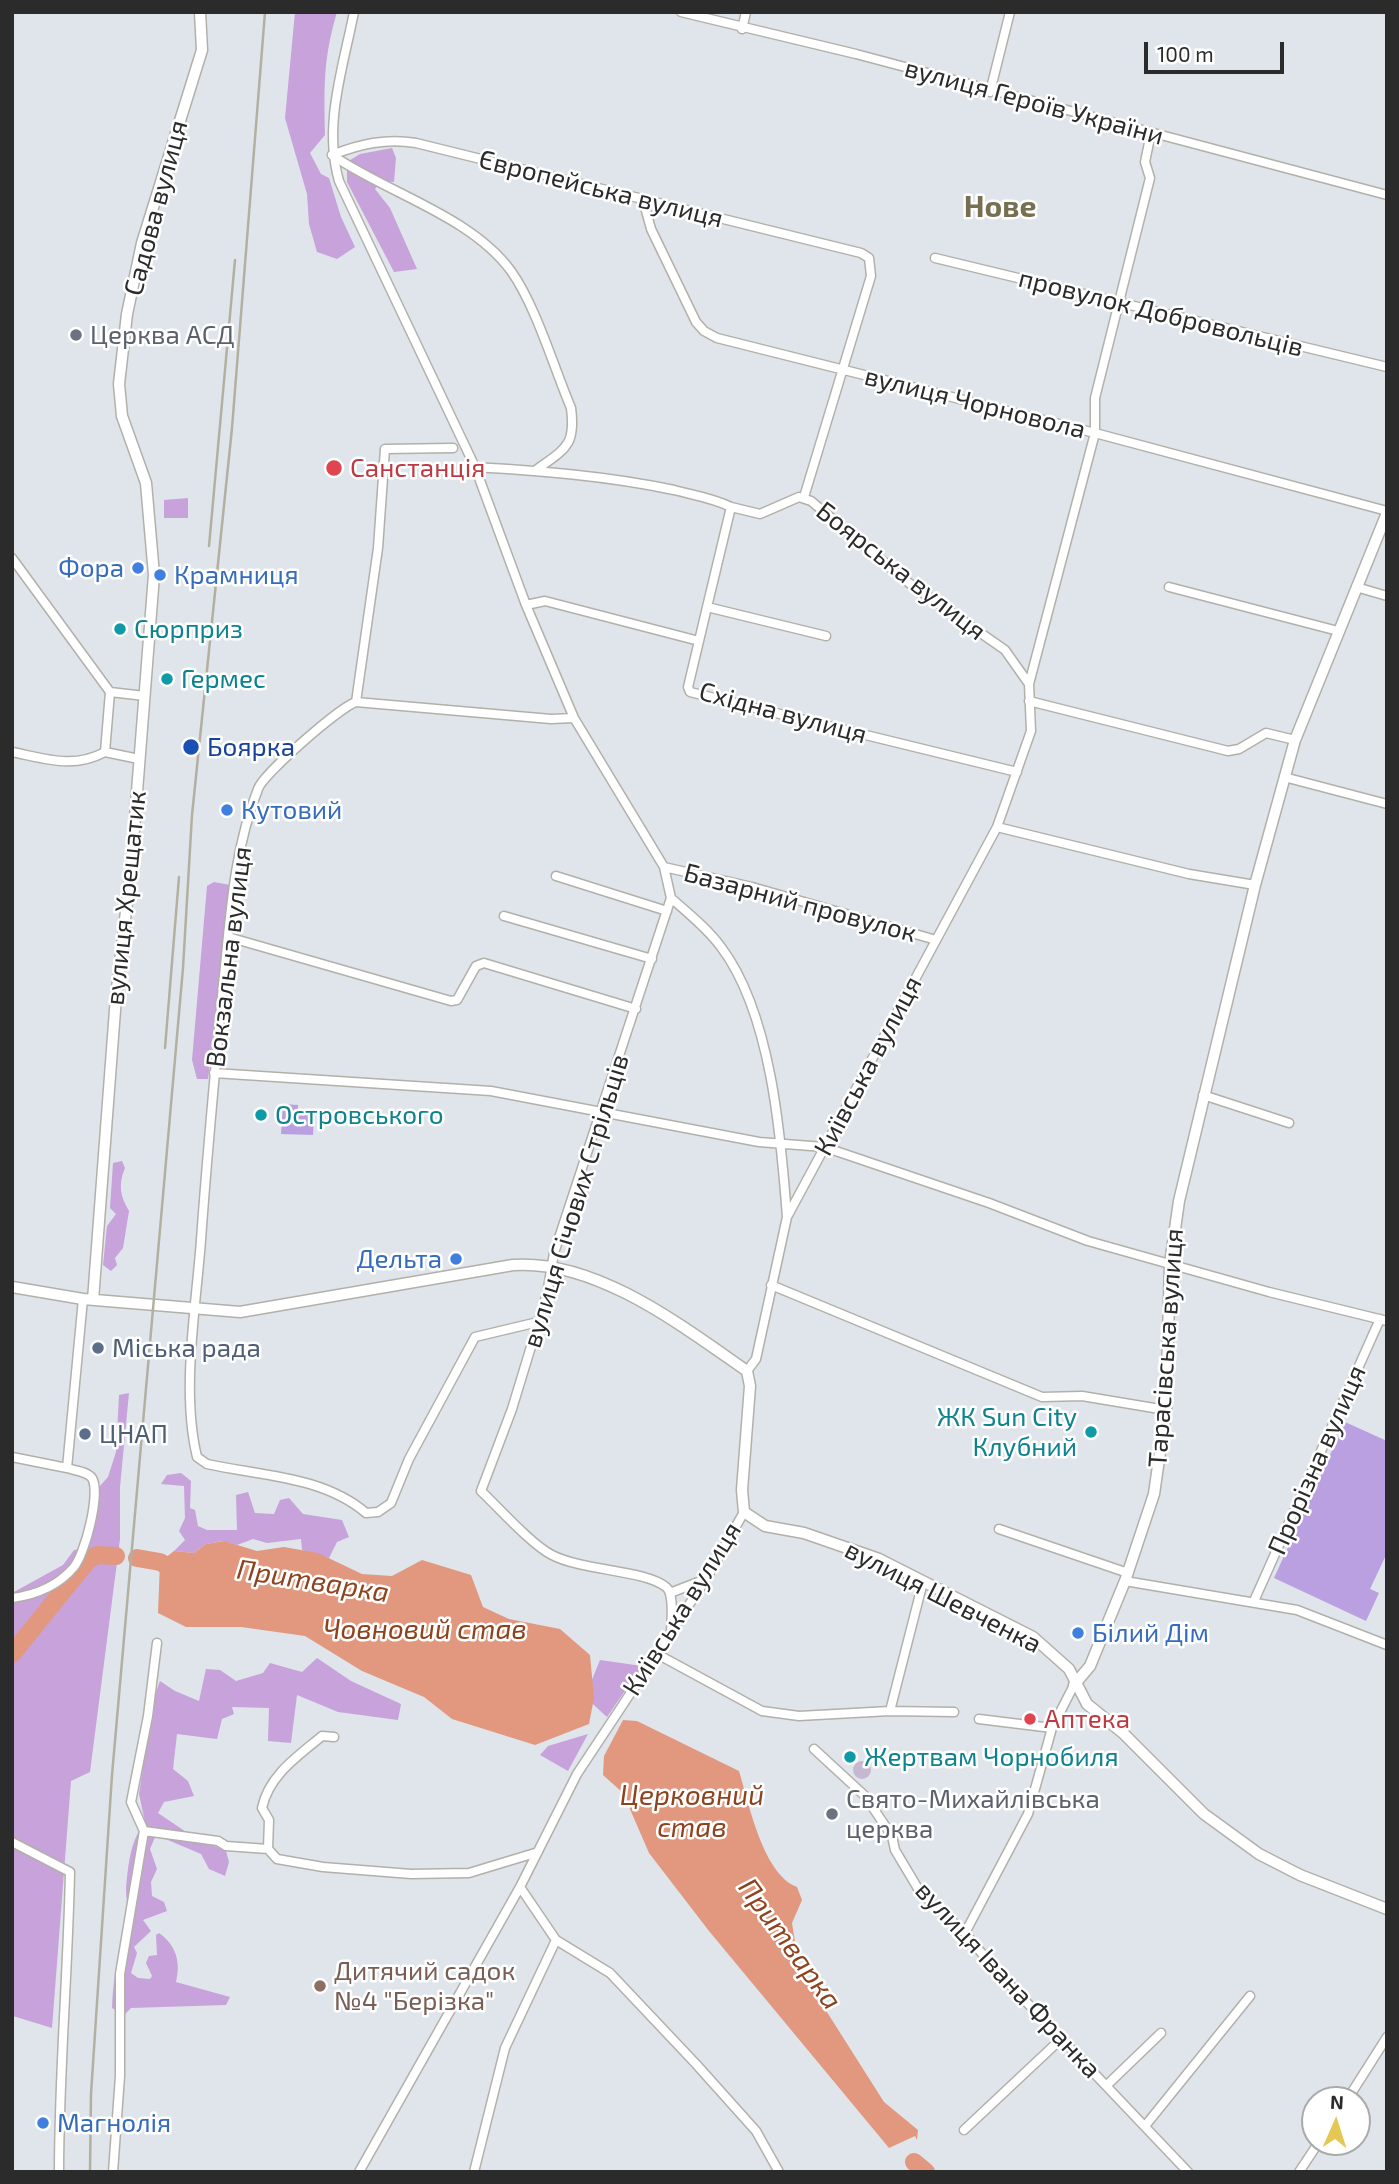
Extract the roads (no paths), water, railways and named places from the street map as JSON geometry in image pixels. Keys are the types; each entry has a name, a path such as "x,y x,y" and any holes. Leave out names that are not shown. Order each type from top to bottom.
{"street":[{"path":"354,12 332,120 332,155 339,181 475,467 526,605 574,718 663,867 671,898 722,947 739,979 753,1012 774,1091 782,1145 787,1217"},
{"name":"вулиця Героїв України","path":"681,12 742,29 856,54 990,92 1387,195"},
{"path":"742,29 746,12"},
{"path":"990,92 1010,12"},
{"name":"Садова вулиця","path":"145,696 154,575 151,516 146,483 122,416 119,384 127,314 142,243 202,50 200,13"},
{"name":"Київська вулиця","path":"359,2172 520,1887 535,1853 593,1747 706,1580 744,1512 742,1490 750,1386 747,1371 757,1359 787,1217 997,827 1031,731 1030,684 1095,433 1094,398 1150,178 1145,162 1152,133"},
{"name":"Європейська вулиця","path":"332,155 354,146 386,140 404,141 861,253 869,258 871,276 844,370"},
{"path":"332,155 359,174 446,217 494,251 519,284 571,408 573,426 570,444 536,470"},
{"name":"вулиця Чорновола","path":"643,200 651,229 696,322 704,331 717,338 1095,433 1387,512"},
{"name":"провулок Добровольців","path":"936,258 1387,367"},
{"path":"804,497 844,370"},
{"path":"453,448 385,449 378,548 356,702 551,719 574,718"},
{"name":"Боярська вулиця","path":"475,467 536,470 642,483 719,501 760,514 804,497 827,511 909,583 1005,650 1030,684"},
{"path":"699,641 731,507"},
{"name":"Тарасівська вулиця","path":"965,1933 1028,1814 1052,1728 1074,1685 1090,1666 1127,1577 1154,1494 1166,1410 1170,1264 1179,1200 1203,1096 1255,885 1295,740 1387,512"},
{"path":"12,558 110,692 105,752"},
{"path":"1169,587 1338,631"},
{"path":"1356,587 1387,596"},
{"name":"Східна вулиця","path":"526,605 545,601 699,641 688,687 690,692 1017,772"},
{"path":"708,607 826,636"},
{"path":"110,692 145,696"},
{"name":"вулиця Хрещатик","path":"88,1300 117,984 131,869 145,696"},
{"path":"1029,701 1228,751 1238,749 1266,733 1295,740"},
{"name":"Вокзальна вулиця","path":"356,702 346,705 331,717 259,785 240,848 214,1073 191,1372 197,1457 207,1464 279,1476 342,1494 366,1513 379,1512 391,1503 409,1460 475,1337 538,1322"},
{"path":"12,752 57,761 86,762 105,752 139,759"},
{"path":"1284,777 1387,804"},
{"path":"997,827 1189,874 1255,885"},
{"name":"Базарний провулок","path":"663,867 752,887 936,940"},
{"path":"556,876 667,911"},
{"name":"вулиця Січових Стрільців","path":"670,1593 667,1587 649,1579 587,1568 551,1555 481,1491 512,1409 538,1322 551,1266 671,898"},
{"path":"504,916 652,959"},
{"path":"228,937 450,1001 457,1000 476,966 484,963 636,1009"},
{"path":"214,1073 491,1091 602,1115 782,1145 824,1147 989,1203 1088,1241 1383,1320"},
{"path":"1203,1096 1289,1123"},
{"path":"12,1287 88,1300 240,1312 513,1265 551,1266 589,1276 625,1293 747,1371"},
{"path":"771,1286 1042,1397 1082,1396 1166,1410"},
{"path":"67,1468 88,1300"},
{"name":"Прорізна вулиця","path":"1254,1601 1383,1320"},
{"path":"12,1457 89,1475 93,1479 95,1498 81,1554 74,1567 41,1593 12,1598"},
{"name":"вулиця Шевченка","path":"744,1512 765,1526 833,1542 879,1559 1033,1637 1058,1656 1069,1670 1074,1685 1087,1704 1123,1733 1204,1814 1231,1835 1300,1875 1387,1909"},
{"path":"999,1529 1127,1577 1297,1610 1387,1644"},
{"path":"671,1634 670,1593 706,1580"},
{"path":"890,1711 923,1581"},
{"path":"113,2172 120,2076 120,1974 144,1831 131,1802 148,1716 157,1643"},
{"path":"657,1654 762,1711 799,1716 890,1711 954,1712"},
{"path":"979,1718 1052,1728"},
{"path":"268,1849 269,1820 262,1808 266,1792 287,1765 322,1736 334,1737"},
{"name":"вулиця Івана Франка","path":"814,1749 864,1796 892,1836 895,1850 920,1892 965,1933 994,1968 1188,2172"},
{"path":"144,1831 218,1841 226,1846 268,1849 277,1859 323,1867 411,1874 469,1873 535,1853"},
{"path":"12,1842 70,1872 68,1951 60,2045 59,2172"},
{"path":"520,1887 556,1940 610,1973 756,2131 779,2172"},
{"path":"474,2172 505,2048 556,1940"},
{"path":"1145,2126 1250,1996"},
{"path":"1107,2085 1161,2033"},
{"path":"1356,2086 1387,2037"},
{"path":"964,2130 1062,2038"},
{"path":"1299,2172 1310,2156"}],"water":[{"name":"Човновий став","path":"224,1541 257,1551 284,1547 318,1553 362,1574 392,1576 422,1560 471,1575 483,1607 509,1619 560,1629 590,1655 594,1698 589,1724 535,1745 452,1719 424,1697 362,1671 305,1636 241,1627 186,1627 158,1613 160,1562 174,1551 194,1553 206,1544"},
{"name":"Церковний став","path":"623,1720 637,1721 739,1771 766,1853 785,1880 797,1887 802,1900 792,1923 799,1968 884,2102 918,2130 917,2140 915,2136 889,2148 709,1931 649,1853 623,1793 603,1775 604,1756"}],"waterway":[{"name":"Притварка","path":"12,1654 88,1560 97,1555 116,1556"},
{"name":"Притварка","path":"137,1558 160,1562 181,1574"},
{"name":"Притварка","path":"914,2162 926,2172"}],"railway":[{"path":"90,2172 91,2094 112,1775 183,968 192,815 232,428 265,12"},
{"path":"209,546 235,260"},
{"path":"165,1048 179,877"}],"place":[{"name":"Церква АСД","path":"76,335"},
{"name":"Санстанція","path":"334,468"},
{"name":"Фора","path":"138,568"},
{"name":"Крамниця","path":"160,575"},
{"name":"Сюрприз","path":"120,629"},
{"name":"Гермес","path":"167,679"},
{"name":"Боярка","path":"191,747"},
{"name":"Кутовий","path":"227,810"},
{"name":"Островського","path":"261,1115"},
{"name":"Дельта","path":"456,1259"},
{"name":"Міська рада","path":"98,1348"},
{"name":"ЖК Sun City Клубний","path":"1091,1432"},
{"name":"ЦНАП","path":"85,1434"},
{"name":"Білий Дім","path":"1078,1633"},
{"name":"Аптека","path":"1030,1719"},
{"name":"Жертвам Чорнобиля","path":"850,1757"},
{"name":"Свято-Михайлівська церква","path":"832,1814"},
{"name":"Дитячий садок №4 \"Берізка\"","path":"320,1986"},
{"name":"Магнолія","path":"43,2123"}],"district":[{"name":"Нове","path":"1000,207"}]}
